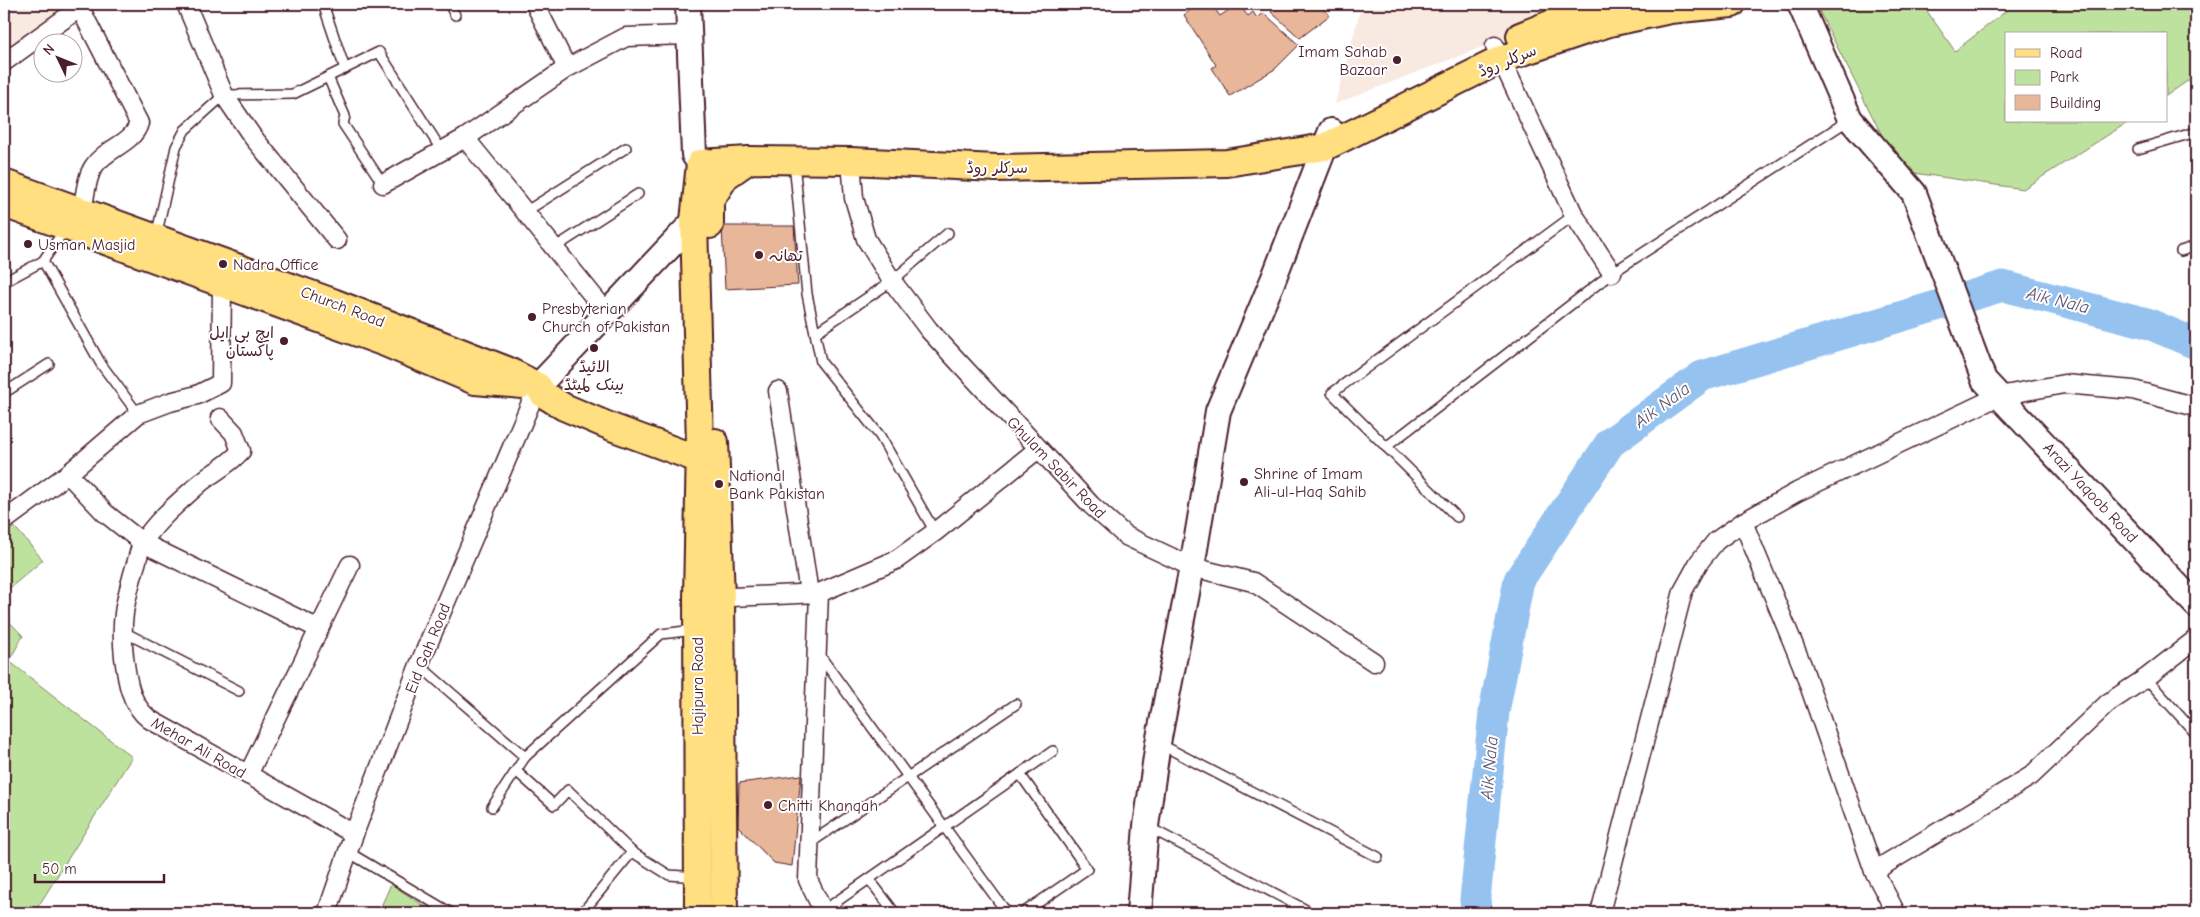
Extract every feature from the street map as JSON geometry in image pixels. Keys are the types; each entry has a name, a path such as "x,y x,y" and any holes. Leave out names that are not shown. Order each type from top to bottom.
{"main road":[{"name":"سرکلر روڈ","path":"1498,52 1600,4"},
{"name":"سرکلر روڈ","path":"700,164 749,160 851,161 996,168 1227,163 1294,151 1328,138 1443,68 1609,23 1670,10 1732,4"},
{"path":"708,462 710,201 726,176 749,160"},
{"path":"700,164 694,222 708,462"},
{"name":"Church Road","path":"4,183 75,219 222,283 385,343 475,382 538,386"},
{"name":"Church Road","path":"4,204 155,238 352,309 507,370 538,386 543,394 564,406 614,428 708,462"},
{"name":"Hajipura Road","path":"698,913 697,629 709,598 708,462"},
{"path":"709,598 724,913"}],"street":[{"path":"186,4 224,95 252,136 337,240"},
{"path":"535,4 567,68"},
{"path":"688,4 694,155 700,164"},
{"path":"1800,4 1850,119 1914,193 1992,388"},
{"path":"4,62 83,6 138,123 136,131 130,138 101,157 94,166 75,219"},
{"path":"383,184 465,138 567,68 626,37 688,35"},
{"path":"1498,52 1574,215 1612,273"},
{"path":"465,138 607,313"},
{"path":"1138,913 1146,826 1158,743 1192,566 1218,411 1273,280 1328,138"},
{"name":"Ghulam Sabir Road","path":"851,161 854,198 866,239 892,281 929,330 1091,505 1126,536 1192,566 1253,582 1374,662"},
{"path":"538,386 694,222"},
{"path":"4,521 68,474 138,414 170,402 197,395 221,383 222,283"},
{"path":"1600,913 1683,592 1699,562 1716,541 1743,522 1796,492 1992,388 2064,384 2133,390 2196,407"},
{"name":"Eid Gah Road","path":"327,913 354,834 419,665 538,386"},
{"name":"Arazi Yaqoob Road","path":"1992,388 2196,605"},
{"path":"778,391 814,593 817,650 808,880 823,912"},
{"name":"Mehar Ali Road","path":"220,418 234,433 241,451 178,503 142,543 123,607 122,631 126,674 139,711 354,834"},
{"path":"709,598 814,593 896,560 1038,449"},
{"path":"68,474 106,513 142,543 319,630"},
{"path":"1743,522 1802,665 1874,871 1896,913"},
{"path":"248,775 350,566"},
{"path":"1874,871 2031,776 2108,704 2146,678 2196,639"}],"lane":[{"path":"323,4 345,69"},
{"path":"449,4 455,15"},
{"path":"155,238 176,147 185,130 224,95 293,94 379,52 442,151"},
{"path":"328,77 344,116 343,124 383,184"},
{"path":"1386,447 1612,273 1850,119"},
{"path":"2138,150 2196,132"},
{"path":"525,212 626,148"},
{"path":"794,161 807,294 821,362 880,436 934,532"},
{"path":"554,248 638,194"},
{"path":"1457,517 1332,393 1574,215"},
{"path":"4,282 43,261 75,219"},
{"path":"815,333 892,281 948,233"},
{"path":"2181,252 2196,246"},
{"path":"43,261 102,364 138,414"},
{"path":"4,393 49,364"},
{"path":"492,807 525,758 661,634 697,629"},
{"path":"122,631 239,691"},
{"path":"817,650 1007,913"},
{"path":"419,665 525,758"},
{"path":"2146,678 2196,734"},
{"path":"810,843 1016,704"},
{"path":"1158,743 1378,857"},
{"path":"823,912 1053,751"},
{"path":"516,771 554,806 568,790 632,852 669,875 697,877"},
{"path":"1020,774 1087,869 1023,913"},
{"path":"1146,826 1312,913"},
{"path":"348,852 450,913"},
{"path":"582,913 632,852"},
{"path":"869,879 895,913"}],"shaded area":[{"path":"4,4 73,4 35,32 32,32 32,34 4,55"},
{"name":"Imam Sahab Bazaar","path":"1362,4 1556,4 1560,17 1335,104"}],"green space":[{"path":"1856,4 1922,4 1955,51 2006,11 1998,4 2196,4 2196,75 2168,95 2168,32 2005,32 2005,122 2128,122 2023,189 1900,171 1819,11"},
{"path":"7,518 43,560 4,593 4,521"},
{"path":"4,616 23,636 9,661 132,757 34,913 4,913"},
{"path":"391,884 435,913 378,913"}],"building":[{"path":"1198,4 1211,4 1220,16 1238,4 1248,16 1253,12 1257,18 1264,13 1299,45 1275,69 1230,96 1212,68 1216,65 1184,15"},
{"path":"1279,4 1317,4 1330,15 1300,38 1271,12"},
{"name":"تھانہ","path":"722,226 794,226 798,285 725,289"},
{"name":"Chitti Khanqah","path":"801,775 792,866 774,863 738,826 739,783"}],"waterway":[{"name":"Aik Nala","path":"1477,913 1475,900 1494,712 1519,580 1610,443 1702,376 2003,286 2147,323 2196,344"}],"place":[{"name":"Imam Sahab Bazaar","path":"1397,60"},
{"name":"Usman Masjid","path":"28,244"},
{"name":"تھانہ","path":"759,255"},
{"name":"Nadra Office","path":"223,264"},
{"name":"Presbyterian Church of Pakistan","path":"532,317"},
{"name":"ایچ بی ایل پاکستان","path":"284,341"},
{"name":"الائیڈ بینک لمیٹڈ","path":"594,348"},
{"name":"Shrine of Imam Ali-ul-Haq Sahib","path":"1244,482"},
{"name":"National Bank Pakistan","path":"719,484"},
{"name":"Chitti Khanqah","path":"768,805"}]}
